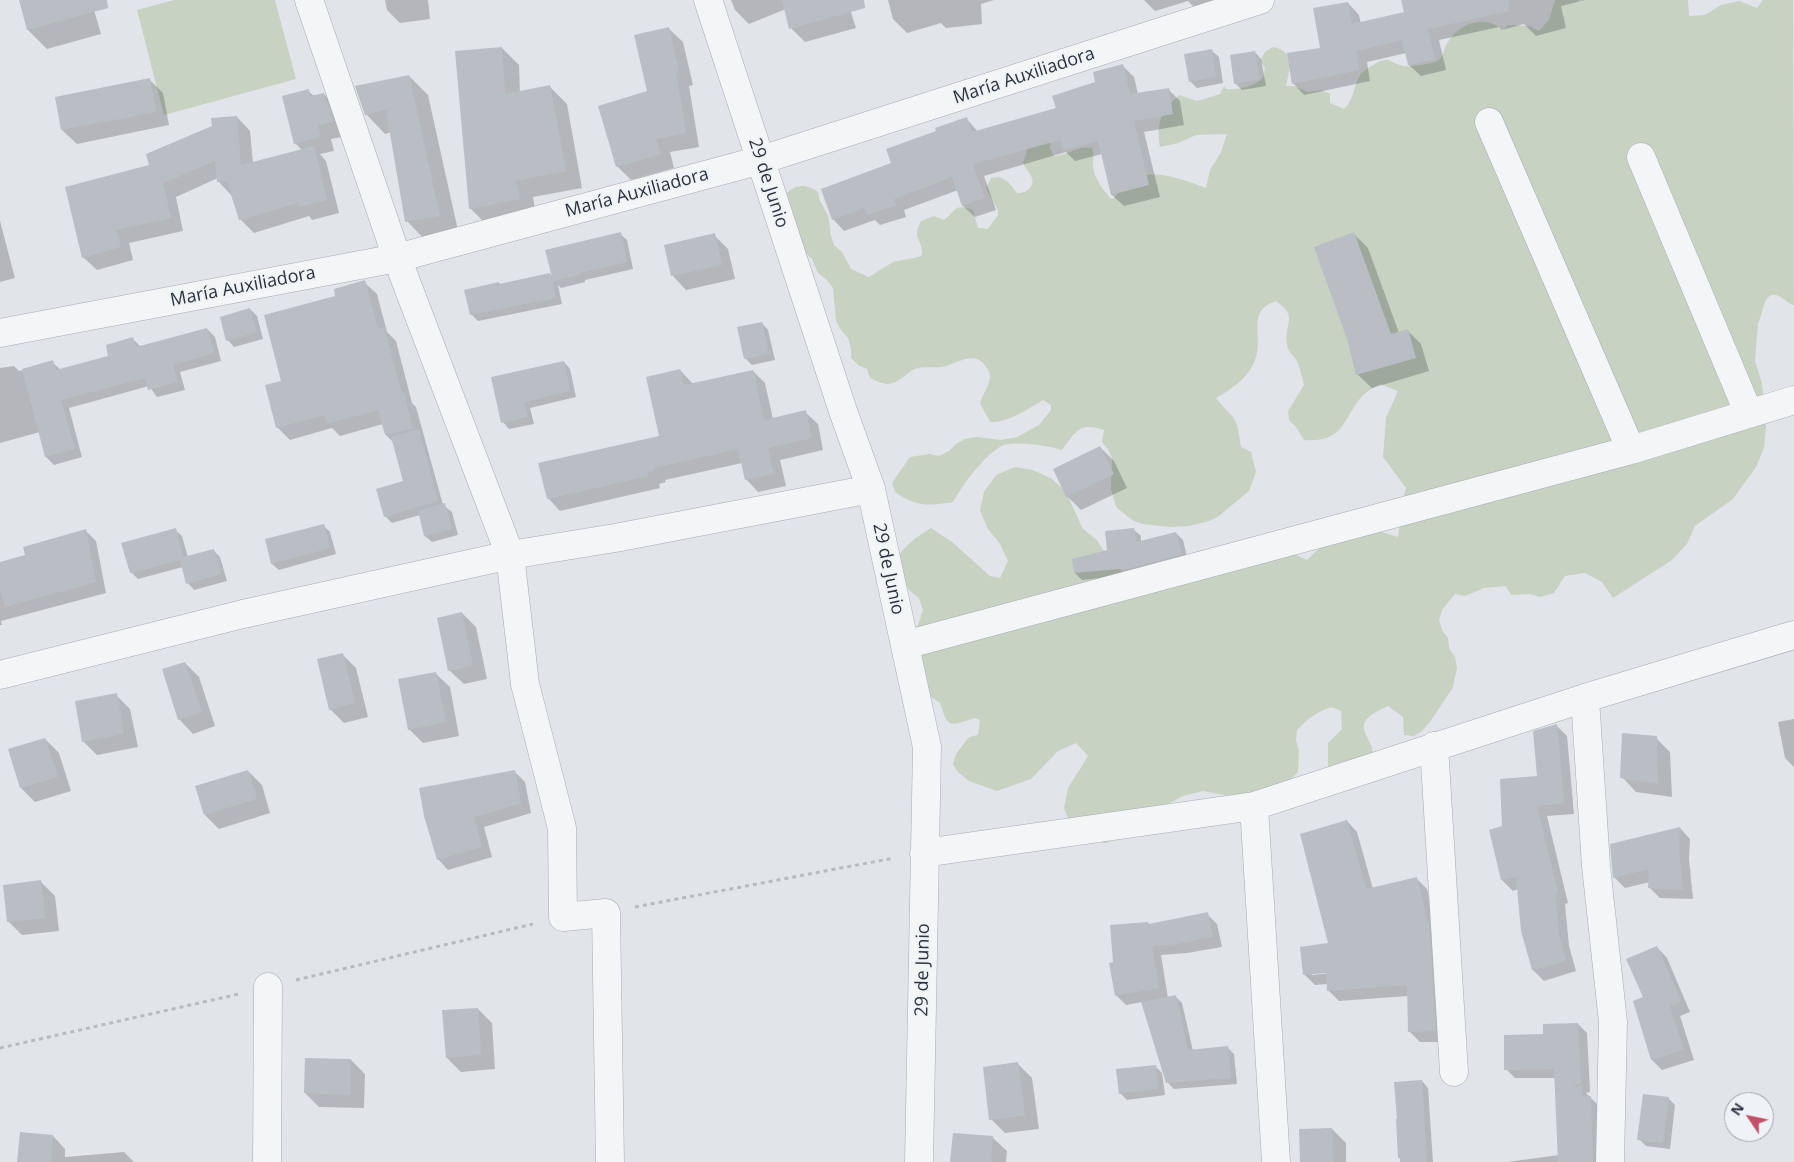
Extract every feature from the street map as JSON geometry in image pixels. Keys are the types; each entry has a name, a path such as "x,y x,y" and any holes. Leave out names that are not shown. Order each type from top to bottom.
{"street":[{"path":"309,0 397,258 510,555 525,684 562,828 563,917 606,913 610,1162"},
{"name":"29 de Junio","path":"708,0 843,411 871,489 927,747 919,1162"},
{"name":"María Auxiliadora","path":"0,334 397,258 761,160 1260,0"},
{"path":"1489,122 1630,450"},
{"path":"1641,157 1748,414"},
{"path":"905,645 1630,450 1794,400"},
{"path":"0,675 243,614 510,555 615,538 871,489"},
{"path":"924,852 1254,806 1584,698 1794,635"},
{"path":"1584,698 1596,866 1613,1022 1610,1162"},
{"path":"1434,746 1454,1072"},
{"path":"1254,806 1276,1162"},
{"path":"267,1162 268,987"}],"path":[{"path":"606,913 924,852"}],"green space":[{"path":"174,0 275,0 296,79 164,115 137,10"},
{"path":"1555,0 1579,0 1580,2 1582,0 1688,0 1689,16 1705,15 1721,5 1739,1 1757,8 1763,0 1793,0 1794,305 1776,295 1768,297 1758,323 1755,361 1762,383 1766,427 1764,448 1756,467 1733,499 1695,526 1687,544 1672,560 1613,598 1602,582 1585,573 1565,576 1554,593 1540,597 1530,594 1511,595 1506,586 1484,588 1465,596 1455,594 1442,610 1439,620 1442,630 1448,638 1449,648 1455,657 1457,668 1453,687 1430,722 1422,731 1414,736 1404,735 1403,717 1388,706 1367,719 1364,725 1373,751 1374,761 1335,774 1328,767 1328,743 1342,729 1341,711 1332,707 1313,716 1297,730 1298,772 1281,790 1260,802 1203,791 1183,796 1164,806 1125,836 1105,843 1086,839 1071,826 1064,808 1068,788 1088,756 1076,743 1058,751 1031,779 997,791 969,781 958,772 953,764 956,754 969,737 978,735 980,720 975,718 952,724 948,722 940,703 927,694 916,631 923,610 919,598 904,583 899,555 909,543 931,528 952,542 990,576 1000,578 1008,561 1000,544 988,529 980,511 984,492 996,475 1015,467 1033,470 1052,479 1066,492 1083,529 1097,540 1107,556 1121,570 1137,581 1232,543 1272,544 1307,560 1327,541 1362,526 1398,537 1406,488 1383,457 1386,418 1398,391 1380,384 1378,385 1363,395 1341,428 1335,433 1328,438 1304,440 1289,420 1288,411 1304,385 1297,361 1287,346 1289,316 1276,301 1267,305 1258,317 1258,348 1254,364 1234,386 1216,398 1234,419 1241,447 1251,452 1256,472 1249,491 1219,516 1209,521 1189,526 1170,527 1142,524 1132,520 1116,507 1111,489 1112,458 1102,442 1104,430 1088,427 1078,430 1062,450 1025,444 1004,445 982,462 962,487 953,502 930,505 916,503 895,492 892,483 910,457 929,454 939,456 965,439 976,437 1001,440 1017,437 1039,425 1051,410 1051,405 1043,400 1011,418 990,422 980,403 989,382 989,373 982,362 972,358 942,367 918,368 892,384 870,378 867,369 858,365 851,358 848,338 836,321 833,288 818,273 812,259 805,252 783,197 799,186 808,187 818,192 820,201 828,215 834,245 842,252 851,269 869,277 893,262 922,255 921,245 917,236 921,221 934,216 944,220 956,209 962,207 973,210 978,228 988,229 998,215 998,210 986,188 991,178 1000,177 1008,182 1017,193 1026,191 1031,187 1033,181 1023,163 1028,148 1051,138 1050,148 1054,156 1086,147 1092,148 1095,176 1111,199 1127,183 1145,175 1177,178 1206,188 1210,170 1221,152 1227,134 1196,135 1178,143 1160,147 1159,130 1161,118 1179,95 1197,101 1220,94 1224,86 1226,89 1237,89 1250,86 1259,81 1263,78 1265,68 1260,61 1265,52 1273,47 1285,53 1290,62 1286,86 1294,86 1308,92 1321,90 1330,94 1330,103 1344,109 1350,102 1360,75 1379,61 1387,60 1407,66 1435,62 1441,58 1446,45 1457,31 1472,23 1487,22 1503,30 1508,25 1530,26 1539,31 1549,20"}],"building":[{"path":"19,0 107,0 108,8 27,30"},
{"path":"782,0 864,0 865,8 789,29"},
{"path":"1401,0 1508,0 1509,11 1428,29 1435,59 1408,65 1402,40 1356,51 1359,70 1292,84 1287,53 1320,48 1313,8 1348,2 1352,24 1404,12"},
{"path":"669,27 679,71 676,72 686,133 656,139 661,154 616,167 598,106 647,91 634,35"},
{"path":"502,47 505,94 550,85 566,171 516,181 520,199 469,209 455,51"},
{"path":"1212,49 1216,77 1189,82 1184,54"},
{"path":"1255,51 1260,79 1234,84 1230,55"},
{"path":"1123,64 1130,94 1169,88 1173,114 1134,121 1149,185 1111,195 1098,141 1063,150 1060,140 973,164 985,198 962,206 952,177 894,199 896,205 867,215 865,208 832,220 821,189 891,163 886,149 936,131 935,128 967,117 972,132 1056,108 1052,96 1095,82 1093,72"},
{"path":"409,75 440,216 405,222 386,110 365,115 355,86"},
{"path":"150,78 156,112 61,130 55,97"},
{"path":"309,89 310,96 324,93 334,122 318,125 321,137 294,144 282,96"},
{"path":"237,116 241,165 314,146 327,200 298,207 297,203 239,220 227,181 217,182 215,161 163,183 171,218 116,230 121,247 82,258 65,187 149,165 146,154 212,126 211,118"},
{"path":"621,232 627,262 553,281 545,250"},
{"path":"1354,232 1391,334 1408,329 1416,358 1356,375 1347,339 1314,247"},
{"path":"715,233 722,265 671,276 664,245"},
{"path":"550,273 556,298 470,315 464,290"},
{"path":"365,280 378,329 384,327 413,428 385,435 378,410 327,424 324,415 276,428 265,385 281,381 264,315 335,296 334,289"},
{"path":"250,308 257,332 226,341 220,317"},
{"path":"762,322 769,354 744,359 737,327"},
{"path":"207,328 214,353 173,365 178,382 148,390 145,378 61,400 75,449 45,457 22,369 53,360 56,370 108,356 106,345 133,337 136,347"},
{"path":"564,361 570,391 524,402 528,417 501,423 491,377"},
{"path":"680,369 684,385 753,370 764,420 806,410 812,438 768,448 774,474 745,480 738,449 654,468 654,470 647,472 648,476 547,499 538,463 659,436 646,377"},
{"path":"419,429 438,501 384,517 376,489 403,481 391,437"},
{"path":"1100,446 1114,474 1066,497 1053,469"},
{"path":"445,503 452,529 424,536 418,511"},
{"path":"324,524 330,548 271,564 265,539"},
{"path":"176,528 183,557 214,549 221,574 186,584 180,560 130,573 121,543"},
{"path":"1134,528 1136,542 1176,532 1182,554 1131,568 1074,573 1072,559 1107,550 1105,531"},
{"path":"86,529 96,582 5,607 0,589 0,562 25,555 23,547"},
{"path":"462,612 473,666 448,671 437,618"},
{"path":"343,653 355,703 329,710 317,659"},
{"path":"185,662 202,712 178,720 162,669"},
{"path":"436,672 446,722 408,730 398,679"},
{"path":"117,693 124,734 82,742 75,701"},
{"path":"1557,724 1564,803 1537,806 1558,893 1555,893 1559,934 1566,961 1532,970 1521,931 1516,877 1501,880 1489,830 1502,826 1500,779 1537,776 1533,731"},
{"path":"1622,733 1657,736 1658,784 1620,778"},
{"path":"45,738 58,777 20,788 8,749"},
{"path":"248,770 257,799 204,815 195,786"},
{"path":"515,770 521,803 474,817 482,847 437,860 424,816 419,788"},
{"path":"1347,820 1366,889 1417,877 1429,923 1436,1031 1408,1032 1407,985 1327,991 1326,973 1303,975 1300,947 1328,943 1300,834"},
{"path":"1680,827 1679,848 1683,890 1648,888 1649,869 1613,878 1610,844"},
{"path":"41,880 45,918 7,922 3,885"},
{"path":"1208,912 1213,937 1177,944 1152,946 1159,988 1115,996 1109,963 1113,962 1110,925 1148,922 1149,924"},
{"path":"1657,946 1681,1001 1670,1006 1684,1050 1651,1060 1633,1001 1643,997 1626,959"},
{"path":"1176,995 1188,1050 1228,1046 1231,1078 1166,1083 1141,1002"},
{"path":"478,1008 481,1055 446,1058 442,1010"},
{"path":"1578,1023 1581,1083 1572,1086 1582,1087 1582,1097 1591,1096 1593,1162 1558,1162 1554,1069 1504,1070 1504,1035 1543,1034 1543,1024"},
{"path":"305,1058 351,1059 350,1095 304,1093"},
{"path":"1018,1062 1025,1115 989,1120 983,1067"},
{"path":"1156,1065 1158,1089 1119,1094 1116,1069"},
{"path":"1422,1080 1427,1162 1400,1162 1400,1158 1398,1158 1394,1082"},
{"path":"1643,1094 1669,1097 1663,1143 1637,1140"},
{"path":"1332,1128 1333,1162 1300,1162 1299,1129"},
{"path":"20,1132 53,1135 51,1162 17,1162"},
{"path":"953,1133 993,1136 991,1162 950,1162"}]}
